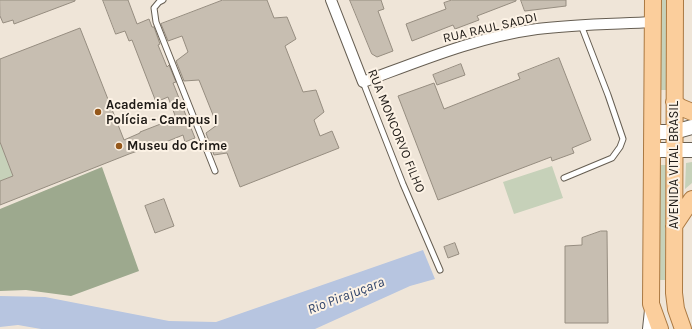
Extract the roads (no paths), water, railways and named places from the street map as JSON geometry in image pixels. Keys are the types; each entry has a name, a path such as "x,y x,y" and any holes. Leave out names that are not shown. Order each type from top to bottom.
{"main road":[{"name":"AVENIDA VITAL BRASIL","path":"652,0 651,304 660,329"},
{"name":"AVENIDA VITAL BRASIL","path":"675,0 674,293 676,308 683,329"},
{"path":"674,102 680,107 692,112"},
{"path":"674,226 692,199"}],"street":[{"name":"RUA MONCORVO FILHO","path":"331,0 363,82"},
{"name":"RUA RAUL SADDI","path":"363,82 469,44 536,29 581,25 652,22"},
{"path":"652,132 674,132 692,127"},
{"path":"652,150 692,150"},
{"name":"AVENIDA VITAL BRASIL","path":"648,329 651,304"}],"lane":[{"path":"163,0 154,8 156,22 215,171"},
{"path":"564,178 612,158 620,147 623,139 581,25"},
{"name":"RUA MONCORVO FILHO","path":"363,82 403,184 440,270"}],"water":[{"name":"Rio Pirajuçara","path":"423,250 435,279 410,286 315,329 41,329 18,325 0,327 0,296 45,297 169,321 216,322"}],"place":[{"name":"Academia de Polícia - Campus I","path":"98,112"},
{"name":"Museu do Crime","path":"119,146"}]}
